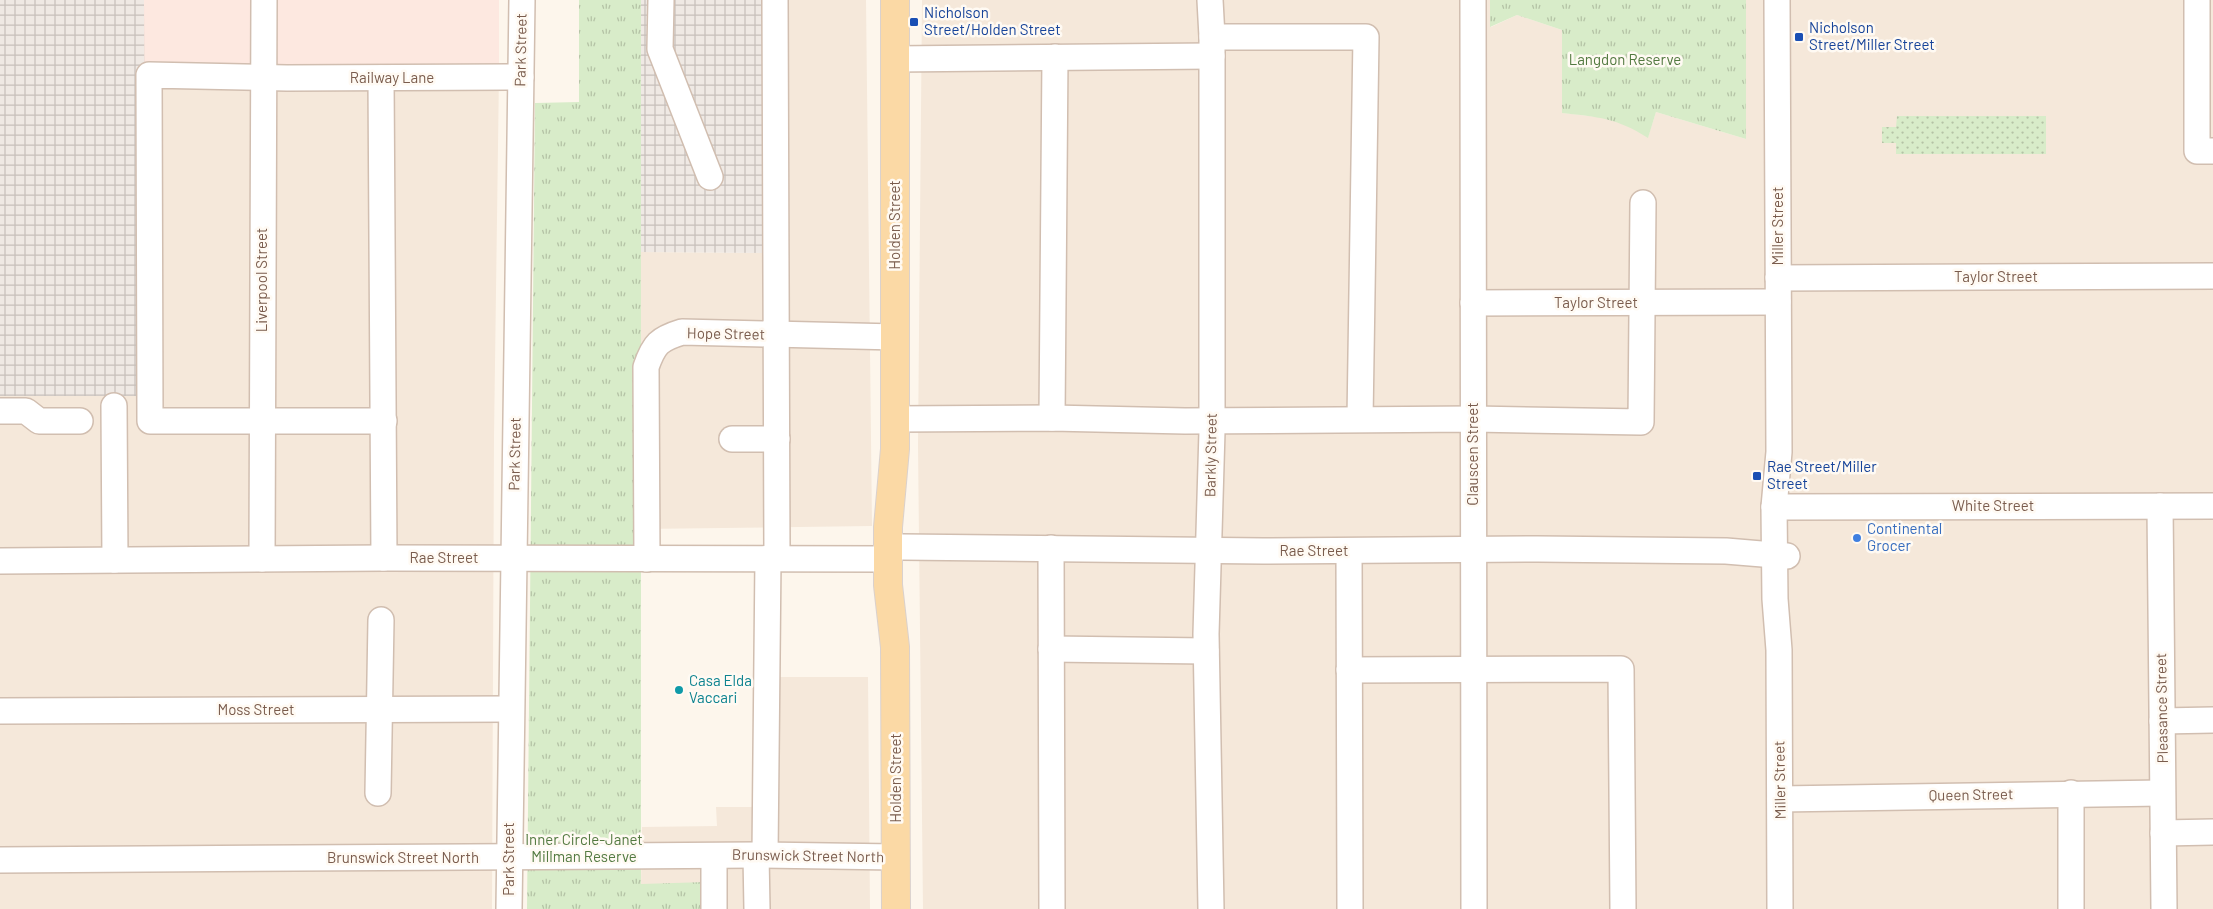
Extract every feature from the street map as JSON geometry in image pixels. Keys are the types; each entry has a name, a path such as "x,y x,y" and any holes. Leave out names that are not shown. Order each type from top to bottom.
{"main road":[{"name":"Holden Street","path":"895,0 895,553 890,618 895,647 896,909"}],"street":[{"name":"Liverpool Street","path":"262,559 264,0"},
{"name":"Park Street","path":"509,909 522,0"},
{"path":"660,0 660,49 710,177"},
{"path":"757,909 761,855 777,439 774,0"},
{"name":"Barkly Street","path":"1210,0 1212,46 1212,421 1206,651 1212,909"},
{"name":"Clauscen Street","path":"1473,0 1474,909"},
{"name":"Miller Street","path":"1776,0 1781,549 1775,600 1779,650 1780,909"},
{"path":"2197,0 2197,152 2213,152"},
{"path":"895,59 1055,58 1366,37 1360,419"},
{"path":"1052,418 1055,58"},
{"name":"Railway Lane","path":"262,421 150,421 149,75 263,78 520,77"},
{"path":"381,78 384,558"},
{"path":"895,419 1052,418 1212,421 1474,419 1641,422 1643,203"},
{"name":"Taylor Street","path":"1473,303 1641,303 1778,290 2213,276"},
{"name":"Hope Street","path":"647,559 646,367 652,350 664,337 682,332 896,337"},
{"path":"114,406 115,560"},
{"path":"0,411 26,411 39,421 80,421"},
{"path":"262,421 384,422"},
{"path":"732,439 777,439"},
{"name":"Pleasance Street","path":"2160,506 2164,909"},
{"name":"White Street","path":"1780,507 2213,506"},
{"path":"1051,548 1052,909"},
{"name":"Rae Street","path":"0,561 384,558 773,558 1051,548 1349,551 1538,549 1726,551 1781,549"},
{"path":"1349,551 1350,909"},
{"path":"378,793 380,620"},
{"path":"1050,649 1206,651"},
{"path":"1349,670 1621,669 1623,909"},
{"name":"Moss Street","path":"0,711 511,709"},
{"path":"2162,721 2213,720"},
{"path":"2071,793 2071,909"},
{"name":"Queen Street","path":"1780,799 2162,793"},
{"path":"2163,833 2213,832"},
{"name":"Brunswick Street North","path":"0,860 761,855 896,857"},
{"path":"714,856 714,909"}],"shaded area":[{"path":"0,0 144,0 146,396 0,396"},
{"path":"144,0 499,0 499,73 144,68"},
{"path":"641,0 775,0 775,253 641,252"},
{"path":"775,0 866,0 872,526 641,529 641,252 775,253"},
{"path":"922,0 1490,0 1491,27 1517,15 1562,30 1563,113 1607,118 1629,125 1648,137 1656,112 1746,139 1746,0 2213,0 2213,909 923,909 918,445"},
{"path":"144,71 499,73 494,437 492,909 0,909 0,396 146,395"},
{"path":"767,677 868,677 870,909 706,909 641,884 642,827 717,826 716,807 764,807"}],"green space":[{"name":"Inner Circle-Janet Millman Reserve","path":"579,0 641,0 641,884 706,882 705,909 527,909 535,103 579,102"},
{"name":"Langdon Reserve","path":"1490,0 1746,0 1746,139 1656,112 1648,138 1617,122 1562,113 1562,30 1517,15 1490,27"},
{"path":"1897,116 2046,116 2046,154 1896,154 1896,143 1882,143 1882,127 1896,127"}],"place":[{"name":"Nicholson Street/Holden Street","path":"914,22"},
{"name":"Nicholson Street/Miller Street","path":"1799,37"},
{"name":"Rae Street/Miller Street","path":"1757,476"},
{"name":"Continental Grocer","path":"1857,538"},
{"name":"Casa Elda Vaccari","path":"679,690"}]}
